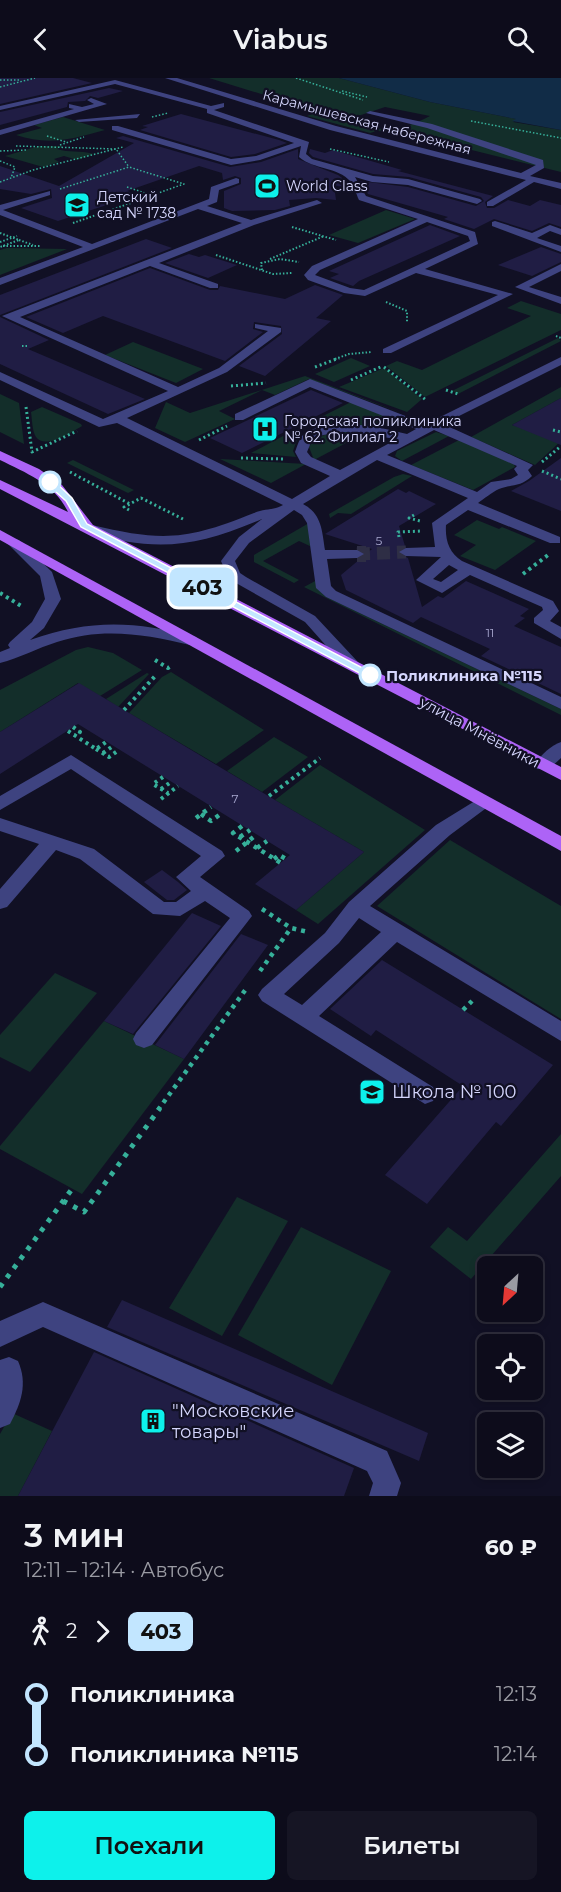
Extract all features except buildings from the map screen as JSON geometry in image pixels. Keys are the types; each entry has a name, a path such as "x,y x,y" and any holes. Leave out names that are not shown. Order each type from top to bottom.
{"main road":[{"name":"улица Мнёвники","path":"0,455 50,482 62,492 86,527 561,774"},
{"path":"0,484 86,527"},
{"path":"2,535 561,844"},
{"path":"483,802 561,853"}],"street":[{"name":"Карамышевская набережная","path":"169,78 237,100 561,186"},
{"path":"0,108 101,84 120,82 211,108 237,100"},
{"path":"0,100 46,88"},
{"path":"42,97 82,110"},
{"path":"79,120 128,118 138,115 91,100"},
{"path":"0,133 104,104"},
{"path":"211,108 210,111 306,144 301,153 305,159 372,179 408,182 477,201"},
{"path":"370,113 429,126 540,162 541,166 521,177"},
{"path":"115,128 242,162 302,142"},
{"path":"182,160 202,153"},
{"path":"345,171 357,184 362,198 423,216 427,219 425,220"},
{"path":"490,204 533,179"},
{"path":"0,282 214,200 214,189 236,181"},
{"path":"0,210 48,193"},
{"path":"5,315 26,313 264,218 294,212 317,203"},
{"path":"198,206 251,223"},
{"path":"0,210 92,247"},
{"path":"425,220 472,234 476,242 365,293 348,291 309,275 316,268 425,220"},
{"path":"495,224 533,236"},
{"path":"561,232 550,228 528,238 561,249"},
{"path":"151,263 214,286"},
{"path":"561,267 520,287 561,301"},
{"path":"416,270 508,294 561,312"},
{"path":"387,351 508,294"},
{"path":"26,313 70,331"},
{"path":"5,315 178,391"},
{"path":"0,376 103,424 223,370 277,330 259,326"},
{"path":"351,664 310,619 241,580 230,568 228,561 236,544 293,503 377,455 561,360"},
{"path":"234,421 310,383 431,427 526,465 520,469 525,476 514,483 496,485 440,523 446,555"},
{"path":"117,418 308,512 313,520 324,588 331,594 561,704"},
{"path":"341,476 306,460 301,452 304,441 316,433 335,428 369,429 410,438"},
{"path":"377,455 555,540"},
{"path":"86,527 130,538 172,540 200,537 293,503"},
{"path":"0,657 38,625 52,599 47,575 39,564 2,535"},
{"path":"406,552 446,555 469,569 548,604 551,611 543,618 542,623 561,634"},
{"path":"319,555 357,554"},
{"path":"446,555 423,580 442,588 469,569"},
{"path":"0,657 58,634 104,626 139,628 190,640"},
{"path":"543,765 561,748"},
{"path":"0,804 71,761 215,856 186,877 242,916 144,1040"},
{"path":"425,1094 270,995 332,938 356,907 443,830 483,802"},
{"path":"0,824 87,854 160,909 180,909 205,891"},
{"path":"0,902 52,842"},
{"path":"356,907 561,1032"},
{"path":"304,1017 394,932"},
{"path":"0,1334 43,1314 102,1338 377,1461 387,1483 383,1496"},
{"path":"0,1414 9,1397 9,1370"}],"path":[{"path":"0,81 17,82 34,78"},
{"path":"0,87 34,78"},
{"path":"0,81 17,82"},
{"path":"39,146 116,149"},
{"path":"325,151 333,148 399,165"},
{"path":"116,149 129,167"},
{"path":"0,182 33,170 116,149"},
{"path":"0,151 26,150"},
{"path":"0,161 15,167 11,179"},
{"path":"48,193 129,167 184,184 50,231"},
{"path":"127,187 152,195"},
{"path":"264,218 344,242"},
{"path":"0,233 36,246"},
{"path":"262,270 261,263 324,236"},
{"path":"0,247 19,240"},
{"path":"191,248 273,274 290,274 301,269 299,262 287,258 270,259"},
{"path":"365,293 407,311 408,319 402,331 409,340"},
{"path":"556,336 561,338"},
{"path":"22,346 28,346"},
{"path":"309,369 349,354 387,351 384,366"},
{"path":"345,383 384,366"},
{"path":"384,366 430,404"},
{"path":"227,387 272,381"},
{"path":"446,390 458,395"},
{"path":"25,401 32,452 81,429"},
{"path":"207,446 197,441 234,421"},
{"path":"553,430 561,432"},
{"path":"535,469 561,446"},
{"path":"232,458 306,460"},
{"path":"129,510 124,507 141,498 193,524"},
{"path":"414,515 410,518 424,521"},
{"path":"399,537 398,532 429,531"},
{"path":"522,575 549,555"},
{"path":"0,593 23,607"},
{"path":"155,660 168,668 171,666"},
{"path":"123,710 157,674"},
{"path":"73,728 80,732 75,735"},
{"path":"68,731 109,756 119,750"},
{"path":"96,749 106,742"},
{"path":"103,753 113,746"},
{"path":"269,796 320,758"},
{"path":"163,777 153,784 168,793"},
{"path":"160,789 171,782"},
{"path":"201,814 211,821 222,813"},
{"path":"242,826 233,833 281,863"},
{"path":"240,837 249,830"},
{"path":"232,853 256,835"},
{"path":"257,848 267,841"},
{"path":"274,859 279,855 286,859"},
{"path":"254,903 291,928 332,938"},
{"path":"256,975 291,928"},
{"path":"63,1201 84,1212 250,985"},
{"path":"0,1287 72,1189"}],"green space":[{"path":"209,78 339,78 430,102 517,119 513,122 561,130 561,172 399,132 370,133 307,116 312,114 307,108","holes":["385,107 430,116 409,125 389,129 368,127 346,120"]},
{"path":"63,117 105,130 50,141 16,135 42,128 34,125"},
{"path":"39,146 63,146 57,149 94,154 77,160 64,156 54,159 59,162 43,167 5,156"},
{"path":"386,210 415,219 358,243 329,235"},
{"path":"7,248 67,249 0,275 0,250"},
{"path":"521,301 561,314 561,330 425,397 386,366 397,361 422,370 531,316 507,308"},
{"path":"558,338 561,341 458,394 452,391"},
{"path":"133,342 203,369 176,383 105,355"},
{"path":"351,358 370,366 334,382 315,374"},
{"path":"384,368 422,399 407,412 339,387"},
{"path":"305,376 404,414 309,379 275,395 262,390 219,411 235,419 185,442 155,428 166,402 190,413"},
{"path":"561,387 561,398 512,425 561,441 535,465 471,437"},
{"path":"0,394 19,403 24,444 0,432"},
{"path":"351,402 395,420 378,427 343,423 321,427 311,422"},
{"path":"42,407 82,426 59,439 40,441 34,431 31,412"},
{"path":"345,431 365,433 314,460 309,447 316,439"},
{"path":"436,432 449,436 402,461 395,456 397,451"},
{"path":"285,435 297,440 293,451 296,457 251,453"},
{"path":"459,440 514,464 515,467 473,490 411,465"},
{"path":"220,459 306,464 271,483"},
{"path":"73,460 134,490 128,493 67,463"},
{"path":"403,474 412,476 351,514 338,513 330,518 329,514"},
{"path":"477,520 536,541 495,570 460,556 476,545 454,535"},
{"path":"309,523 312,547 299,541 263,561 299,580 294,583 254,562 254,555"},
{"path":"317,580 318,589 326,597 561,709 561,715 304,587"},
{"path":"88,647 113,653 142,670 100,696 78,683 0,732 0,690 76,650"},
{"path":"171,672 264,730 216,764 129,713 162,677"},
{"path":"147,673 149,674 118,707 106,699"},
{"path":"274,737 308,757 262,792 227,771"},
{"path":"320,765 425,830 318,924 296,910 364,852 275,800"},
{"path":"450,840 561,906 561,1019 377,906"},
{"path":"55,973 97,993 30,1072 0,1057 0,1035"},
{"path":"104,1021 184,1059 82,1194 0,1149 0,1146"},
{"path":"561,1134 561,1176 491,1256 477,1256 477,1272 471,1279 430,1247 448,1227 467,1241"},
{"path":"237,1197 288,1221 222,1336 169,1308"},
{"path":"301,1227 391,1271 332,1385 238,1335"},
{"path":"12,1413 52,1431 18,1496 0,1496 0,1434"}],"water":[{"path":"339,78 561,78 561,130 430,102"}],"tunnel":[{"path":"366,554 357,554 406,552"}],"bus line":[{"name":"403","path":"50,482 69,500 78,519 84,525 370,675"}],"place":[{"name":"World Class","path":"267,186"},
{"name":"Детский сад № 1738","path":"77,205"},
{"name":"Городская поликлиника № 62. Филиал 2","path":"265,429"},
{"name":"Поликлиника №115","path":"370,675"},
{"name":"Школа № 100","path":"372,1092"},
{"name":"\"Московские товары\"","path":"153,1421"}]}
